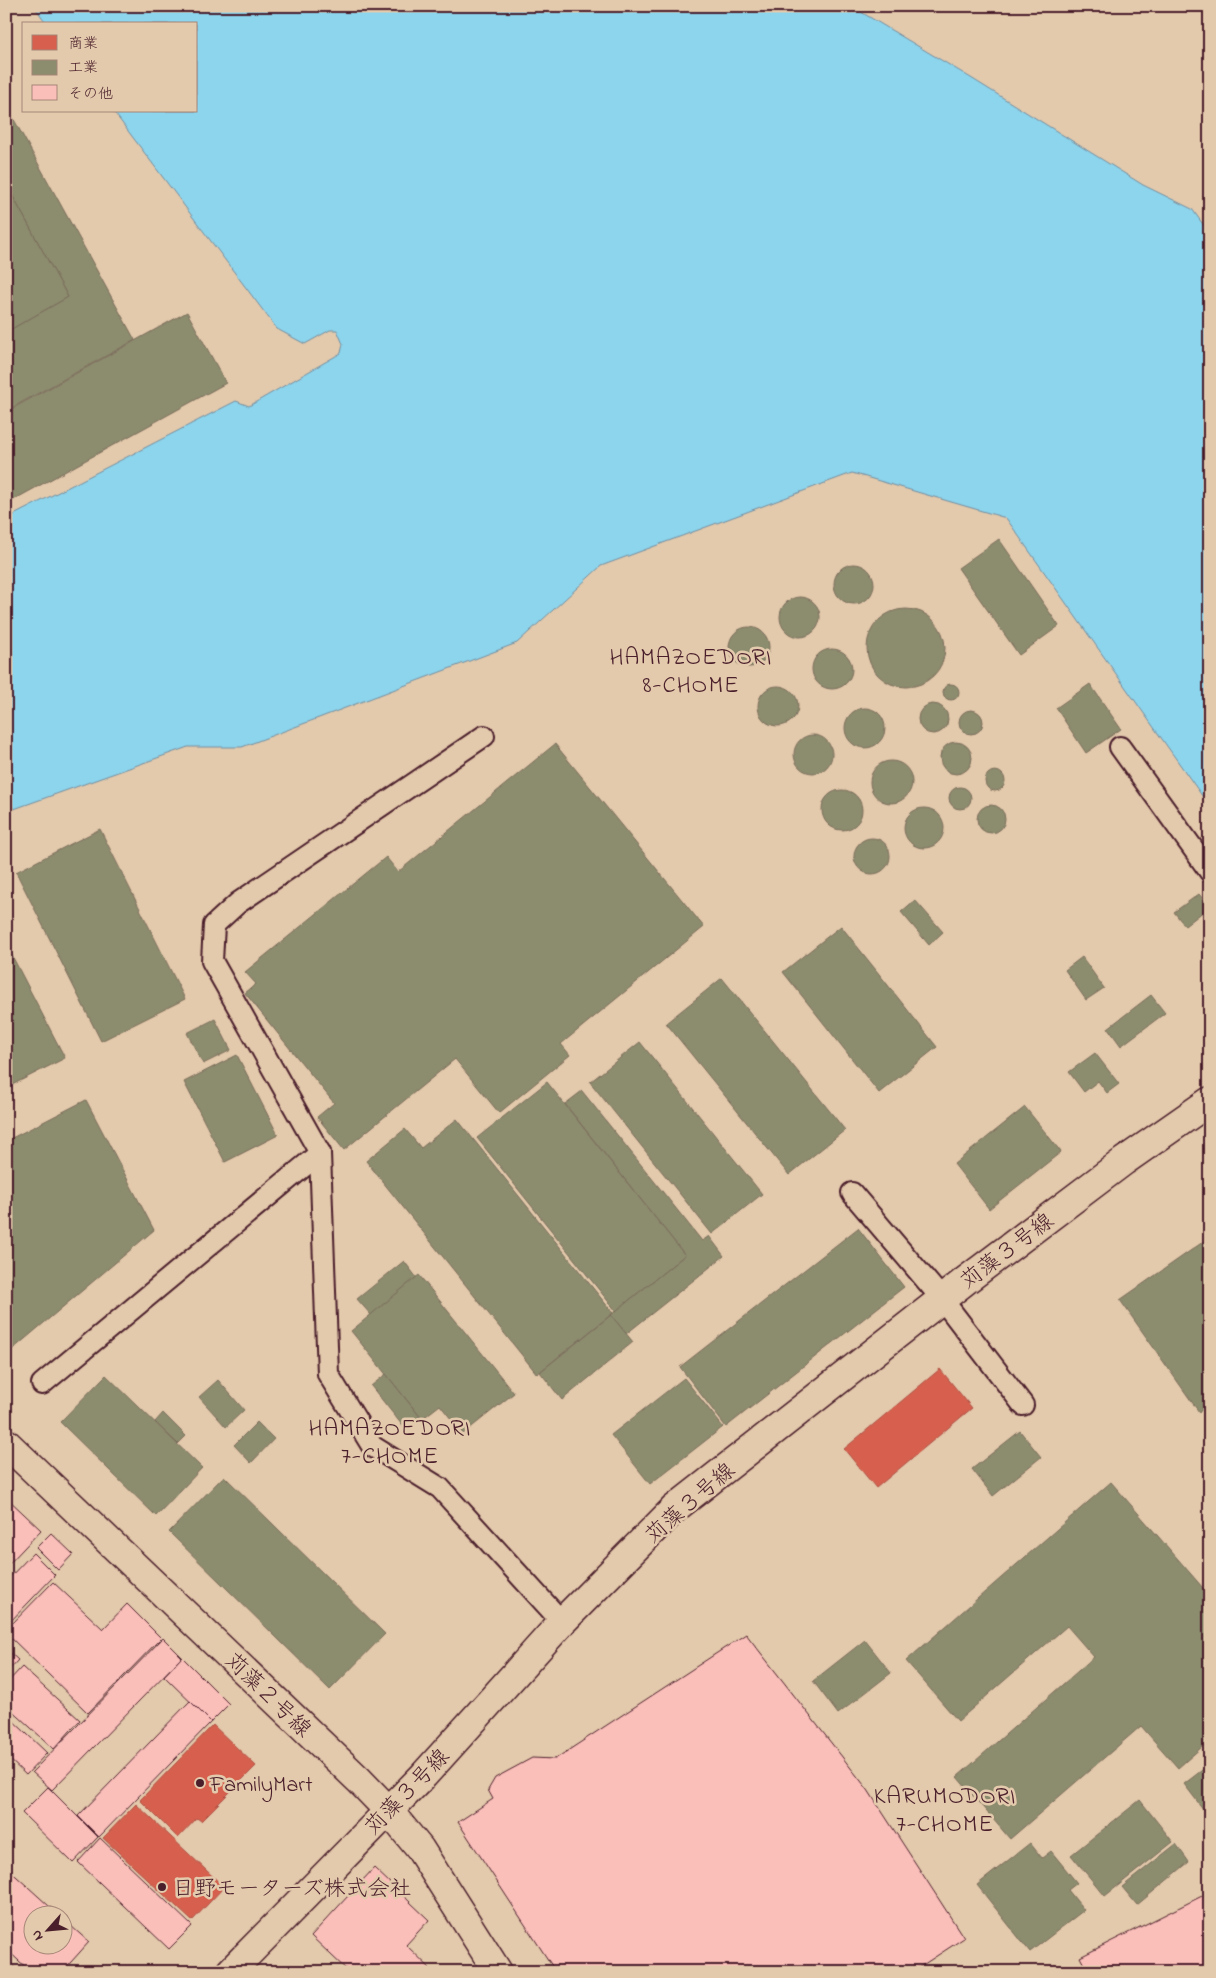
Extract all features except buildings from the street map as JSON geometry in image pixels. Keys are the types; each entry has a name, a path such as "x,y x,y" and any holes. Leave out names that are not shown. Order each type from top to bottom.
{"street":[{"name":"苅藻３号線","path":"230,1972 424,1775 562,1622 674,1509 1124,1161 1210,1101"},
{"name":"苅藻２号線","path":"6,1443 352,1773 388,1810 420,1849 498,1972"}],"lane":[{"path":"484,736 238,903 214,925 212,961 320,1153 328,1374 372,1446 440,1488 562,1622"},
{"path":"1120,747 1210,872"},
{"path":"42,1384 320,1153"},
{"path":"852,1193 942,1300 1023,1405"}],"water":[{"path":"34,6 851,6 1143,185 1192,209 1210,234 1210,807 1006,518 852,473 601,566 517,643 242,747 188,747 14,809 8,799 6,800 6,519 236,401 249,406 341,353 343,344 337,330 330,330 305,344 277,329 114,112 198,112 198,22 46,22"}],"place":[{"name":"FamilyMart","path":"200,1783"},
{"name":"日野モーターズ株式会社","path":"162,1887"}],"district":[{"name":"HAMAZOEDORI 8-CHOME","path":"691,670"},
{"name":"HAMAZOEDORI 7-CHOME","path":"390,1441"},
{"name":"KARUMODORI 7-CHOME","path":"945,1809"}]}
